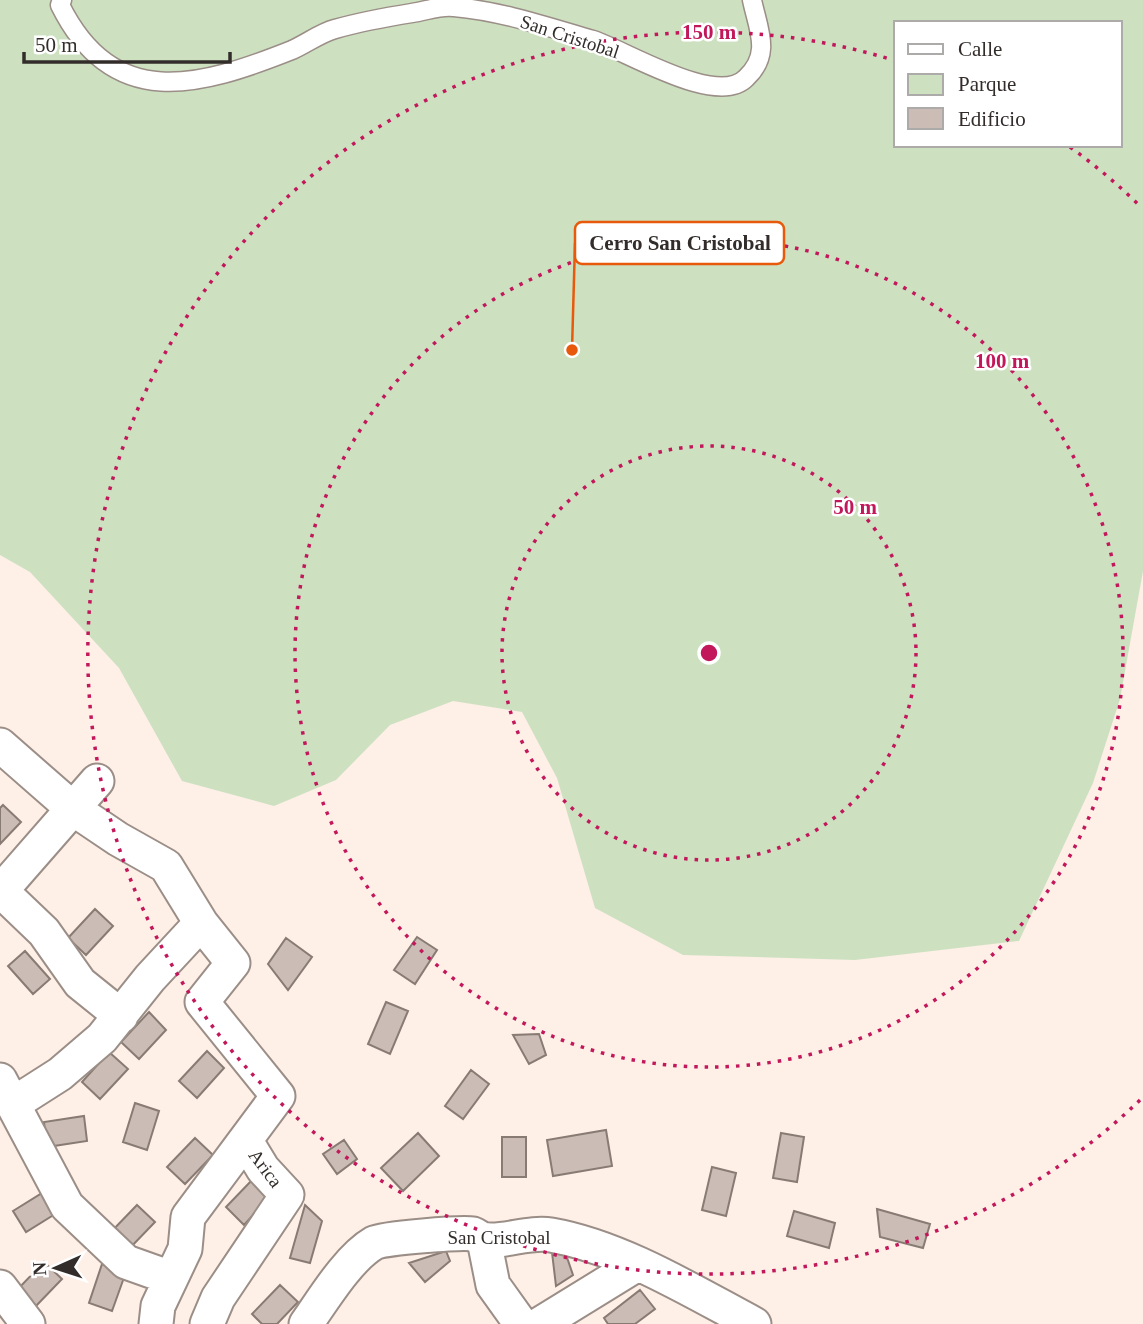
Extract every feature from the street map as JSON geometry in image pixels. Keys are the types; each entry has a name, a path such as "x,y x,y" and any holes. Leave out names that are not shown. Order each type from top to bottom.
{"street":[{"path":"0,745 72,808 118,839 166,866 201,923 233,963 202,1002 278,1096 188,1217 185,1249 158,1306 156,1324"},
{"path":"97,780 0,891 44,932 80,983 121,1016"},
{"path":"171,1278 126,1262 67,1206 7,1092 60,1074 102,1038 150,978 201,923"},
{"name":"Arica","path":"207,1324 218,1298 286,1195 263,1169 246,1141"},
{"name":"San Cristobal","path":"306,1324 348,1266 371,1244 403,1236 471,1234 484,1240 547,1234 605,1250 754,1324"},
{"path":"484,1240 493,1285 521,1324"},
{"path":"540,1324 636,1265"},
{"path":"0,1287 28,1324"}],"lane":[{"name":"San Cristobal","path":"62,0 61,5 74,33 115,70 137,80 180,83 222,73 292,50 333,29 450,6 501,13 596,41 681,78 730,86 745,80 762,56 761,33 752,0"}],"green space":[{"path":"0,0 1143,0 1143,571 1120,699 1093,783 1019,941 855,960 683,955 595,908 557,778 522,712 453,701 390,725 336,780 274,806 182,781 119,668 30,572 0,555"}],"building":[{"path":"3,805 21,822 0,844 0,808"},
{"path":"95,909 113,926 86,955 68,938"},
{"path":"417,937 437,950 415,984 394,970"},
{"path":"286,938 312,957 288,990 268,964"},
{"path":"25,951 50,979 33,994 8,966"},
{"path":"386,1002 408,1011 390,1054 368,1044"},
{"path":"149,1012 166,1030 139,1059 121,1042"},
{"path":"539,1034 546,1055 529,1064 513,1035"},
{"path":"207,1051 224,1068 197,1098 179,1081"},
{"path":"109,1052 128,1069 100,1099 82,1082"},
{"path":"471,1070 489,1084 463,1119 445,1106"},
{"path":"135,1103 159,1111 147,1150 123,1142"},
{"path":"84,1116 87,1141 47,1147 44,1122"},
{"path":"606,1130 612,1166 553,1176 547,1140"},
{"path":"418,1133 439,1156 403,1191 381,1168"},
{"path":"781,1133 804,1137 797,1182 773,1178"},
{"path":"502,1137 526,1137 526,1177 502,1177"},
{"path":"195,1138 213,1155 185,1184 167,1167"},
{"path":"344,1140 357,1159 337,1174 323,1154"},
{"path":"712,1167 736,1173 726,1216 702,1210"},
{"path":"254,1178 271,1195 244,1225 226,1207"},
{"path":"47,1190 60,1211 26,1232 13,1211"},
{"path":"137,1205 155,1222 127,1251 109,1234"},
{"path":"305,1205 322,1221 310,1263 290,1258"},
{"path":"877,1209 930,1224 923,1248 880,1237"},
{"path":"794,1211 835,1223 829,1248 787,1236"},
{"path":"562,1243 573,1275 556,1286 551,1244"},
{"path":"446,1251 450,1261 425,1282 409,1263"},
{"path":"44,1262 62,1279 34,1308 16,1291"},
{"path":"102,1264 126,1272 112,1311 89,1303"},
{"path":"280,1285 298,1302 277,1324 262,1324 252,1314"},
{"path":"640,1290 655,1309 635,1324 608,1324 604,1318"}],"place":[{"name":"Cerro San Cristobal","path":"572,350"}]}
